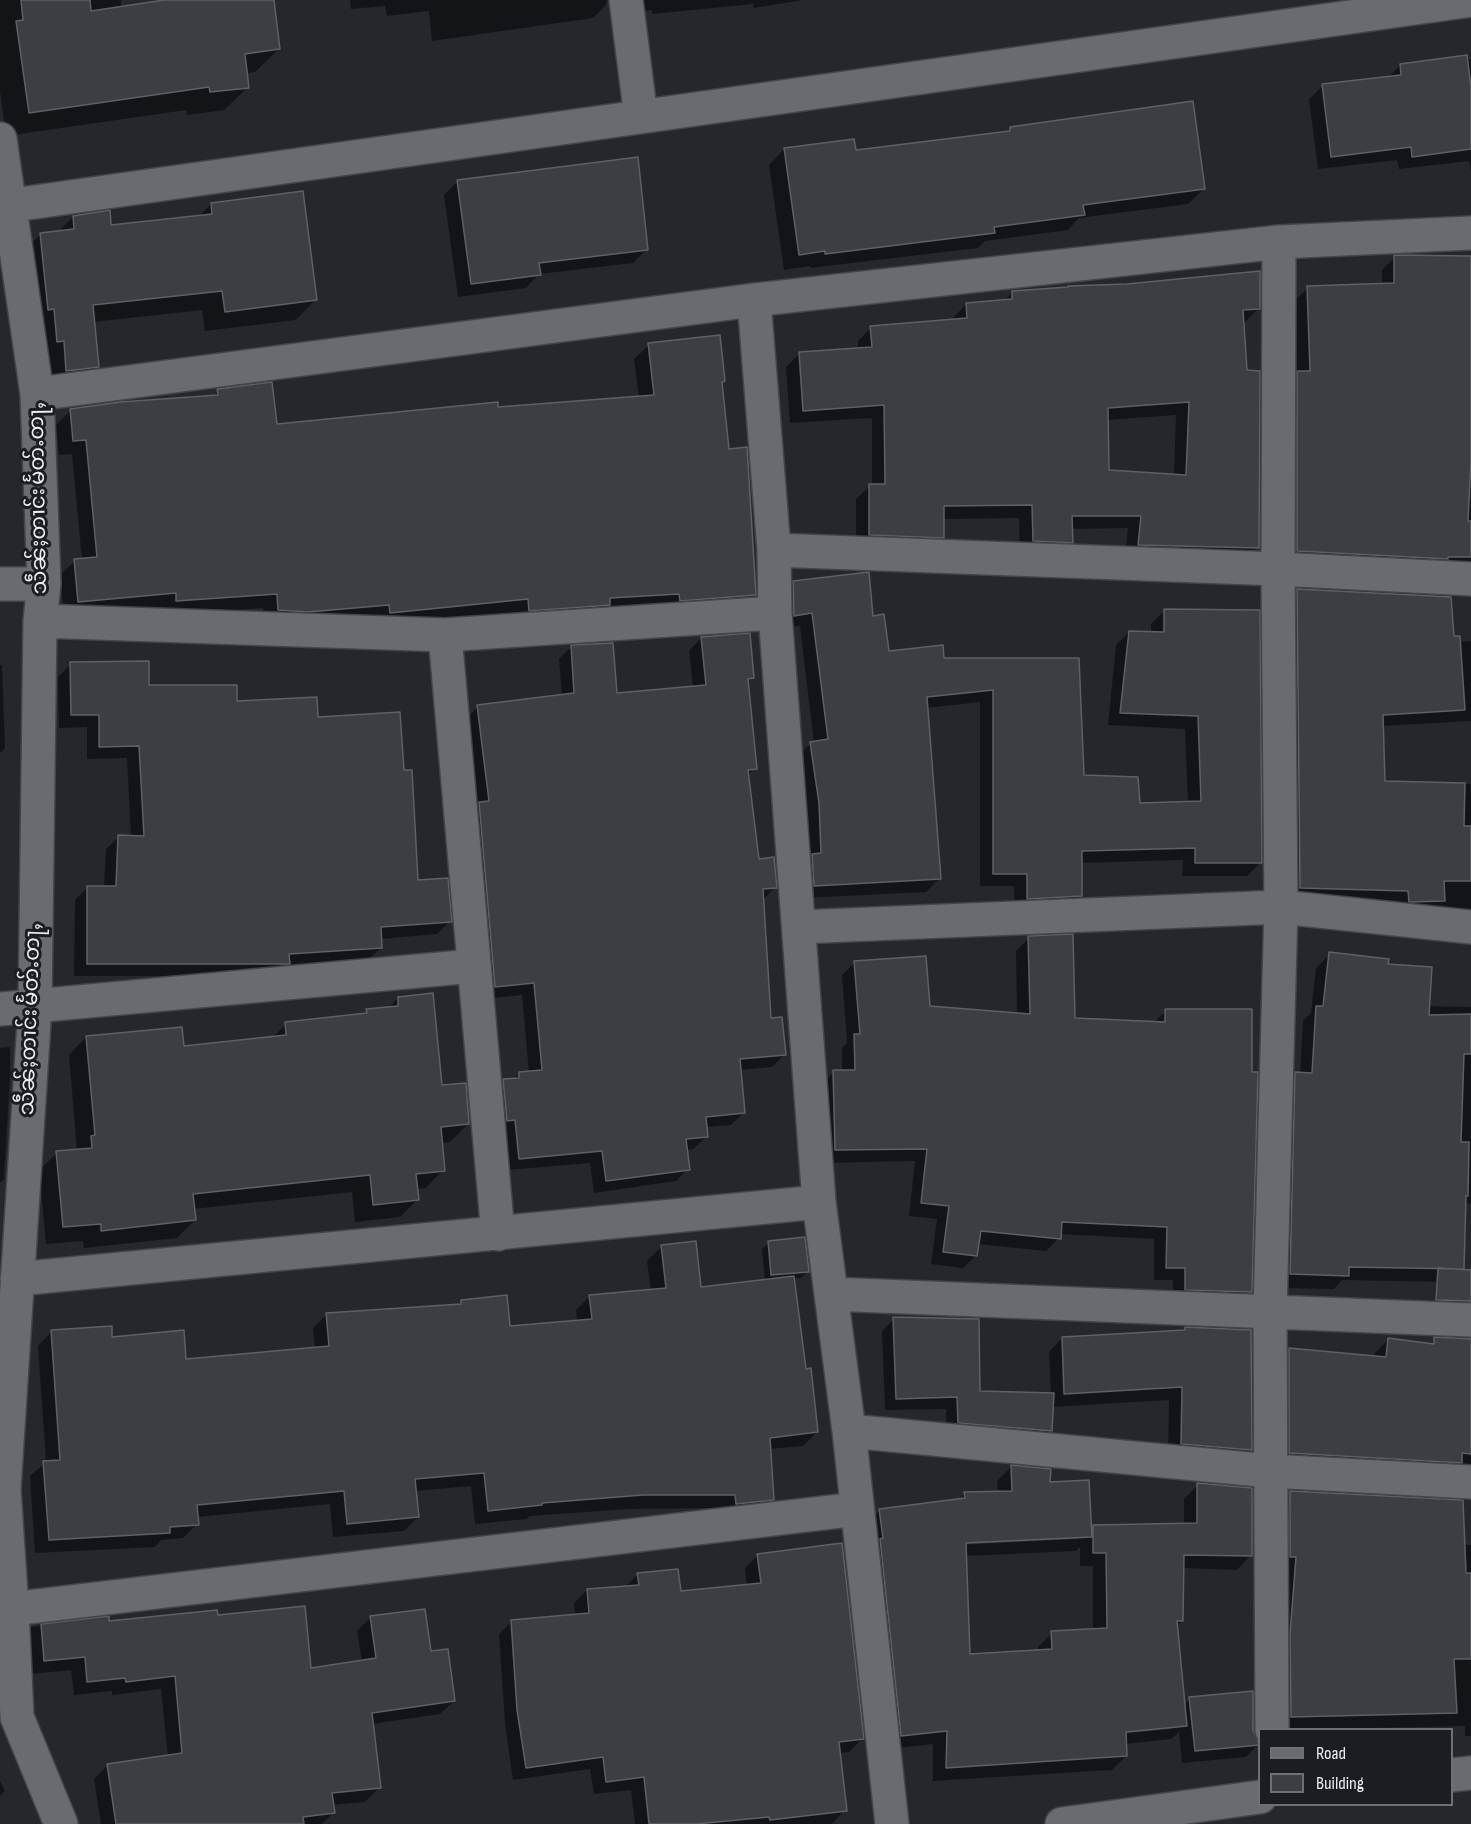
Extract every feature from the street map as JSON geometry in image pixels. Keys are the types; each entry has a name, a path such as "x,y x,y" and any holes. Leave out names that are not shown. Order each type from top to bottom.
{"street":[{"path":"626,0 641,117"},
{"path":"5,207 1471,0"},
{"name":"သဵၼ်ႈတၢင်း မႅတ်ႉတႃႇ","path":"0,139 5,207 37,394 44,584 40,621 34,1007 2,1489 12,1609 17,1717 61,1824"},
{"path":"37,394 754,300 1279,242 1471,233"},
{"path":"1272,1728 1270,1311 1281,907 1278,568 1279,242"},
{"path":"754,300 774,550 775,613 819,1202 849,1431 892,1824"},
{"path":"774,550 1278,568 1471,579"},
{"path":"0,584 44,584"},
{"path":"40,621 445,634 775,613"},
{"path":"445,634 498,1234"},
{"path":"799,927 1281,907 1471,927"},
{"path":"0,1009 473,966"},
{"path":"17,1280 819,1202"},
{"path":"831,1294 1471,1320"},
{"path":"849,1431 1270,1470 1471,1482"},
{"path":"12,1609 857,1509"},
{"path":"1453,1775 1471,1773"},
{"path":"1062,1824 1225,1813 1258,1798"}],"building":[{"path":"21,0 90,0 91,11 164,0 274,0 280,49 245,54 249,88 210,92 209,87 29,113 16,21 23,20"},
{"path":"1467,55 1471,87 1471,149 1412,157 1411,147 1331,157 1322,84 1401,75 1400,64"},
{"path":"1193,101 1205,189 1083,205 1085,215 994,227 995,233 825,254 825,251 799,255 784,148 854,139 856,150 1010,131 1010,127"},
{"path":"638,157 648,250 539,263 541,275 471,284 457,180"},
{"path":"303,191 317,300 225,312 222,291 93,305 99,367 66,371 64,341 57,342 54,309 48,310 40,233 74,229 73,216 110,210 111,225 212,214 211,203"},
{"path":"1394,255 1471,256 1471,461 1468,521 1471,521 1471,557 1448,557 1448,559 1297,551 1297,371 1310,371 1307,286 1394,283"},
{"path":"1260,271 1260,309 1243,310 1247,370 1260,371 1259,548 1138,545 1141,516 1072,516 1073,543 1033,541 1032,505 944,506 944,538 869,535 869,484 885,484 884,405 803,411 799,352 872,347 870,326 967,318 966,303 1012,299 1012,291 1127,284","holes":["1189,402 1186,475 1109,470 1108,408"]},
{"path":"720,335 729,449 747,447 756,595 680,601 679,594 610,598 610,605 529,611 528,599 390,613 389,605 308,612 278,610 277,594 176,601 176,593 78,602 74,559 97,557 86,440 73,441 70,409 120,402 218,395 217,389 272,382 277,424 498,402 498,407 654,395 648,343"},
{"path":"869,572 873,616 884,614 889,651 943,645 944,658 1079,658 1084,775 1138,777 1140,803 1201,801 1198,716 1120,713 1129,631 1164,632 1164,609 1260,610 1262,863 1195,863 1195,848 1082,851 1082,896 1027,899 1027,874 993,874 993,690 927,697 941,879 814,886 812,854 821,853 819,803 810,742 828,739 812,613 794,616 793,581"},
{"path":"1297,589 1451,597 1454,636 1460,636 1465,710 1383,715 1385,781 1465,783 1464,826 1471,826 1471,881 1444,881 1445,901 1409,902 1408,891 1300,888"},
{"path":"750,633 754,678 748,679 757,769 748,770 759,859 774,857 777,888 763,889 771,1018 782,1017 786,1055 740,1059 745,1113 706,1117 708,1137 686,1139 690,1170 606,1181 602,1151 519,1159 515,1120 507,1121 503,1079 519,1078 519,1072 542,1070 534,983 495,987 479,802 489,801 477,705 574,693 571,645 613,643 617,693 706,685 701,637"},
{"path":"149,661 149,685 237,685 237,701 317,697 318,717 400,712 404,770 412,770 418,880 448,878 452,922 381,927 382,948 289,954 290,964 87,964 87,886 116,886 118,835 144,836 139,746 99,747 99,715 71,715 70,662"},
{"path":"1073,934 1075,1018 1165,1022 1165,1009 1252,1009 1252,1072 1258,1072 1252,1292 1185,1290 1185,1268 1166,1268 1167,1227 1062,1222 1061,1239 981,1231 977,1256 943,1252 949,1206 921,1203 927,1149 835,1150 833,1070 855,1070 854,1034 860,1034 854,961 926,956 930,1006 1030,1014 1028,936"},
{"path":"1329,952 1389,959 1388,964 1432,967 1429,1015 1471,1014 1471,1054 1464,1054 1461,1142 1469,1142 1464,1269 1349,1267 1349,1276 1290,1274 1295,1072 1312,1073 1316,1006 1323,1006"},
{"path":"433,993 442,1085 466,1083 469,1124 441,1127 445,1171 416,1174 419,1200 373,1205 370,1175 193,1194 196,1220 101,1231 101,1224 63,1227 56,1151 92,1148 91,1136 95,1135 86,1036 182,1027 184,1046 286,1035 285,1022 367,1013 366,1009 398,1006 398,997"},
{"path":"805,1237 809,1272 771,1275 768,1241"},
{"path":"696,1241 701,1287 794,1276 806,1369 811,1368 818,1432 770,1438 774,1500 736,1504 735,1495 643,1495 542,1503 542,1505 488,1511 484,1473 415,1479 419,1517 347,1524 344,1491 197,1505 199,1525 170,1527 170,1533 49,1540 43,1461 60,1460 51,1330 112,1326 112,1337 184,1330 186,1359 329,1346 326,1313 461,1304 461,1300 507,1295 510,1326 592,1319 589,1295 666,1288 661,1245"},
{"path":"1438,1268 1471,1270 1471,1301 1436,1300"},
{"path":"893,1317 979,1319 980,1391 1054,1393 1052,1431 958,1423 957,1397 896,1399"},
{"path":"1185,1327 1251,1330 1252,1450 1181,1444 1182,1387 1064,1394 1062,1337 1185,1330"},
{"path":"1434,1337 1471,1339 1471,1454 1462,1453 1462,1463 1289,1453 1289,1348 1386,1357 1388,1338 1434,1344"},
{"path":"1011,1465 1051,1469 1050,1482 1089,1480 1092,1537 966,1543 970,1654 1052,1649 1051,1631 1107,1628 1106,1553 1093,1553 1093,1525 1197,1523 1197,1483 1252,1488 1252,1556 1184,1555 1183,1621 1177,1621 1187,1726 1126,1732 1127,1756 946,1768 947,1731 901,1736 880,1539 883,1538 879,1509 965,1498 964,1492 1012,1491"},
{"path":"1290,1491 1463,1500 1466,1573 1471,1573 1471,1659 1454,1659 1457,1713 1291,1717 1290,1634 1296,1557 1290,1557"},
{"path":"842,1543 864,1739 839,1742 847,1811 770,1820 769,1817 696,1824 649,1824 644,1777 606,1782 603,1757 526,1768 517,1710 511,1620 589,1613 587,1589 639,1585 637,1573 678,1569 681,1591 761,1583 757,1554"},
{"path":"305,1606 311,1668 376,1658 370,1616 425,1609 431,1651 448,1649 455,1701 372,1713 381,1788 332,1793 335,1813 303,1817 304,1824 116,1824 107,1764 182,1753 175,1676 126,1682 125,1678 87,1682 85,1657 44,1661 41,1624 109,1616 109,1621 217,1610 218,1615"},
{"path":"1253,1691 1253,1730 1258,1745 1195,1751 1189,1697"}]}
